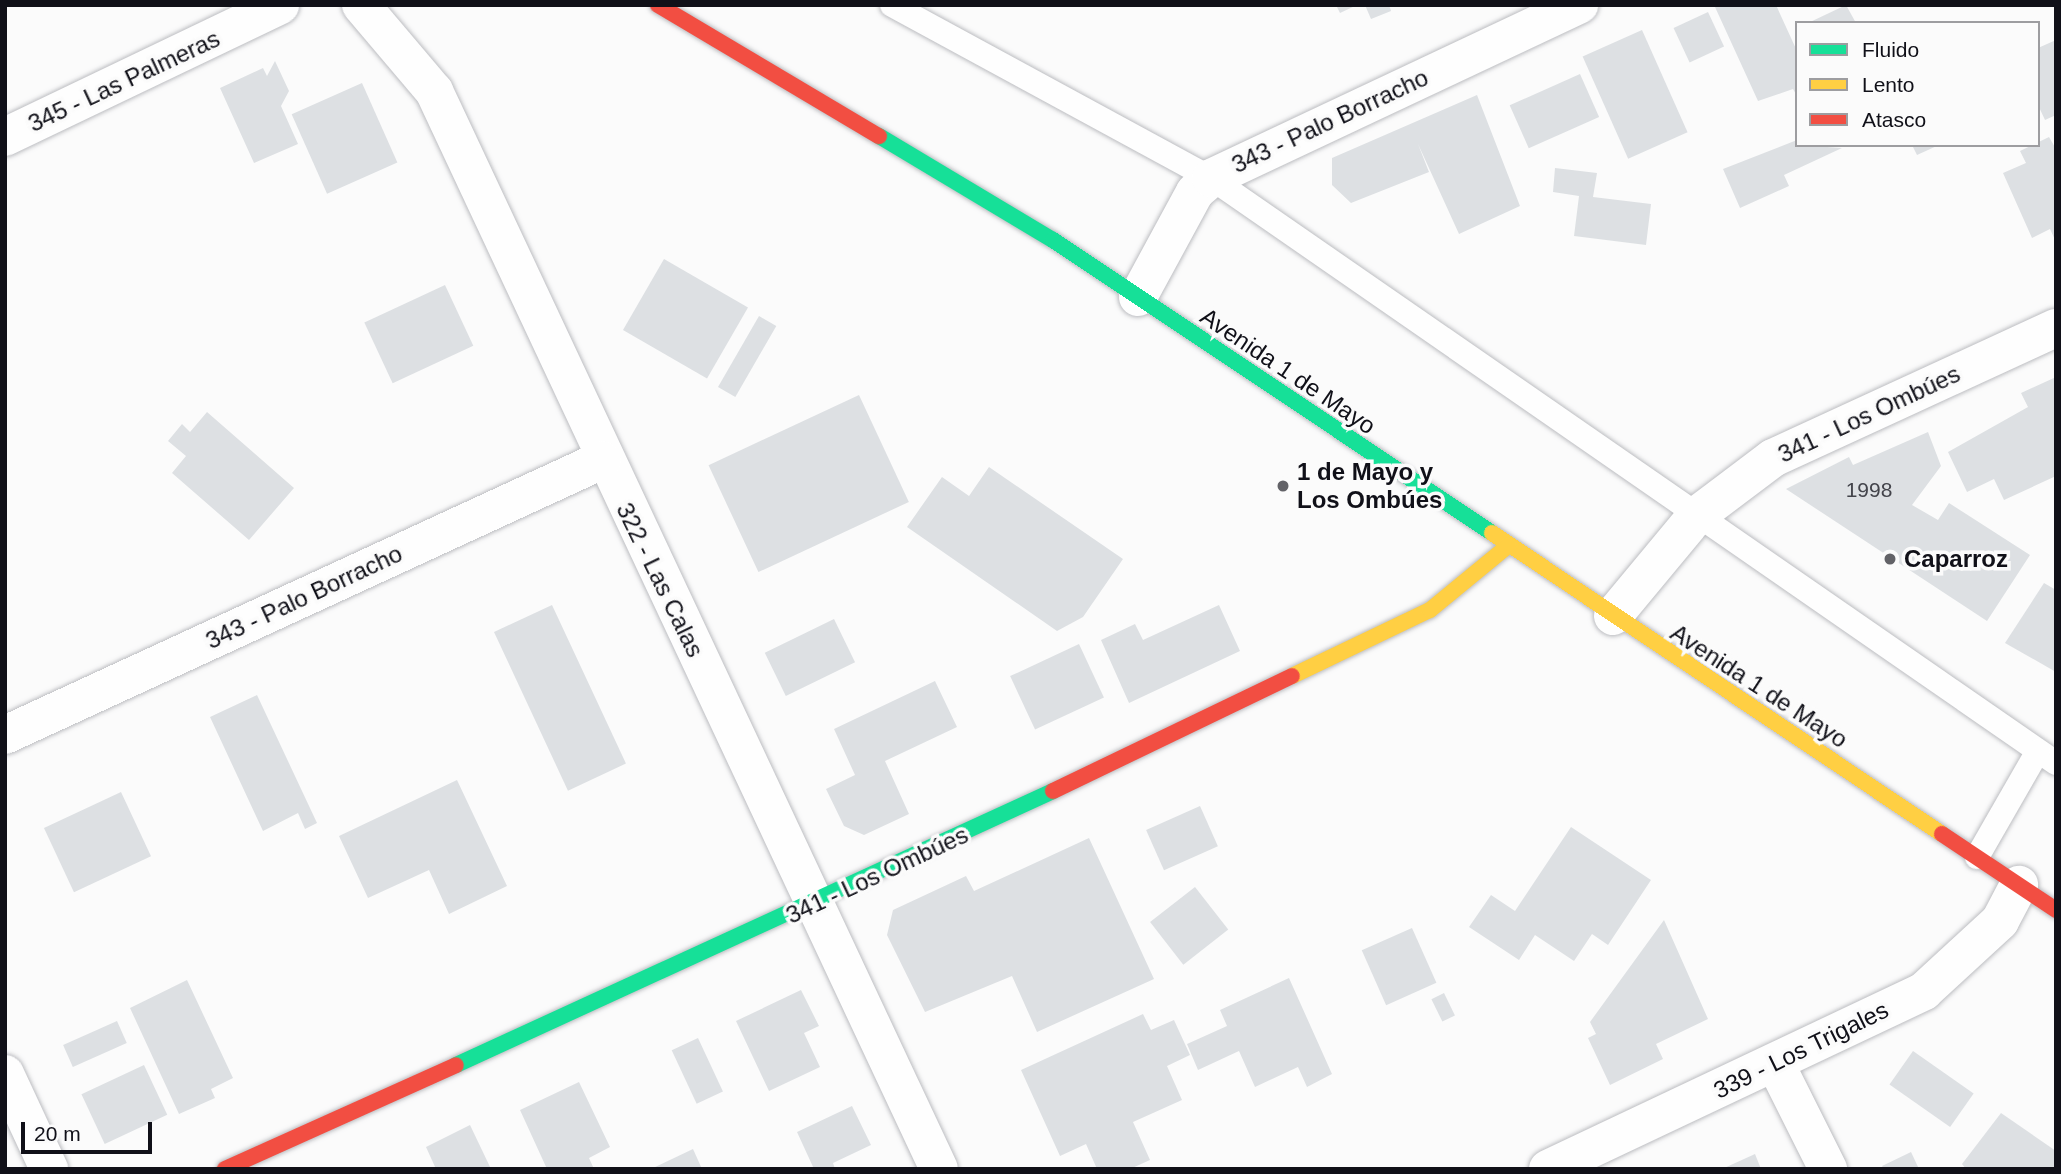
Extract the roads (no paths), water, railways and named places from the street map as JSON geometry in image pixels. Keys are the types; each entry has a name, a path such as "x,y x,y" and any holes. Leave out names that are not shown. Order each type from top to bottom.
{"main road":[{"name":"Avenida 1 de Mayo","path":"658,5 1053,240 1614,617 2056,909"},
{"name":"341 - Los Ombúes","path":"225,1169 815,905 1430,610 1509,545"}],"street":[{"name":"345 - Las Palmeras","path":"5,137 280,5"},
{"name":"322 - Las Calas","path":"361,5 434,91 602,460 939,1169"},
{"name":"343 - Palo Borracho","path":"1138,298 1195,192 1211,178 1578,5"},
{"name":"341 - Los Ombúes","path":"1614,617 1696,516 1792,448 2056,328"},
{"name":"343 - Palo Borracho","path":"5,734 602,460"},
{"name":"339 - Los Trigales","path":"1548,1169 1924,990 2000,921 2019,885"},
{"path":"1775,1063 1828,1169"},
{"path":"5,1074 49,1169"}],"lane":[{"path":"892,5 1211,178 2047,757 1978,857"}],"place":[{"name":"1 de Mayo y Los Ombúes","path":"1283,486"},
{"name":"Caparroz","path":"1890,559"}]}
